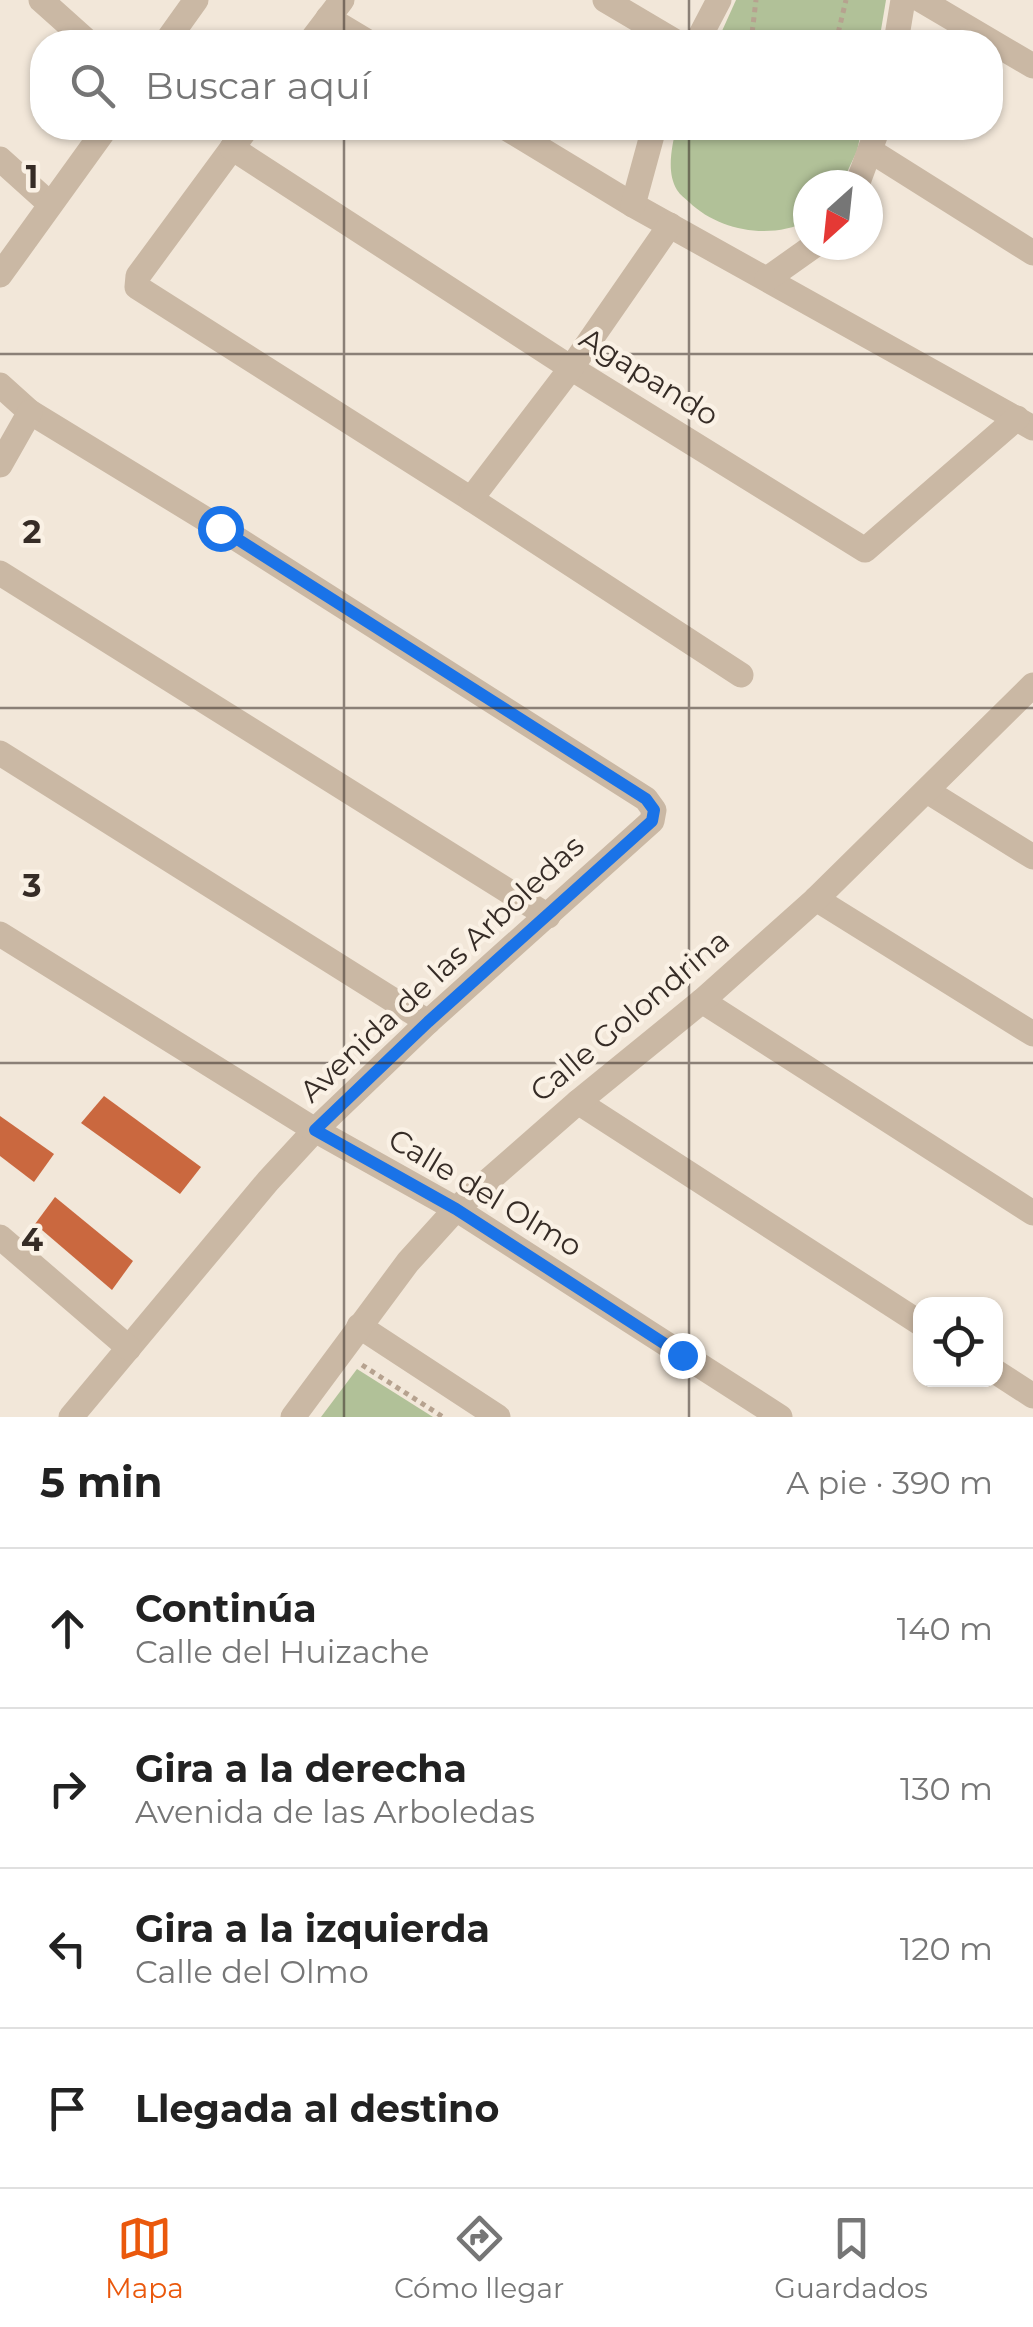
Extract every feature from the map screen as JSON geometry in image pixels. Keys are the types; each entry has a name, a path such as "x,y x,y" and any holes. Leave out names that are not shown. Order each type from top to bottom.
{"street":[{"path":"41,0 75,30"},
{"path":"175,30 196,0"},
{"path":"605,0 656,30"},
{"path":"704,30 720,0"},
{"path":"898,30 903,0"},
{"path":"921,0 972,30"},
{"path":"319,30 335,9 356,30"},
{"path":"1003,48 1033,66"},
{"path":"0,275 97,140"},
{"path":"238,140 138,276 137,288 472,499 740,676"},
{"name":"Agapando","path":"242,140 571,368 865,550 1025,423"},
{"path":"526,140 633,206 1025,423"},
{"path":"633,206 651,140"},
{"path":"863,170 874,140"},
{"path":"875,140 1033,254"},
{"path":"0,158 50,204"},
{"path":"472,499 571,368 670,226"},
{"path":"767,279 794,260"},
{"path":"0,385 30,412 0,465"},
{"name":"Avenida de las Arboledas","path":"30,412 646,799 654,810 652,821 428,1022 315,1130 71,1417"},
{"path":"0,573 548,916"},
{"name":"Calle Golondrina","path":"293,1417 408,1262 456,1209 816,899 1032,688"},
{"path":"0,753 428,1022"},
{"path":"927,792 1033,857"},
{"path":"816,899 1033,1034"},
{"name":"Calle del Olmo","path":"0,934 315,1130 456,1209 780,1417"},
{"path":"702,1001 1033,1213"},
{"path":"578,1102 913,1318"},
{"path":"0,1237 129,1348"},
{"path":"359,1326 498,1417"},
{"path":"1003,1377 1033,1396"}],"path":[{"path":"752,30 756,0"},
{"path":"839,30 846,0"},
{"path":"356,1361 443,1417"}],"green space":[{"path":"736,0 886,0 881,30 722,30"},
{"path":"674,140 859,140 848,170 793,170 793,227 778,230 746,230 701,212 678,192 671,167"},
{"path":"357,1369 433,1417 321,1417"}],"building":[{"path":"104,1096 201,1167 180,1194 81,1123"},
{"path":"0,1116 54,1154 34,1182 0,1156"},
{"path":"55,1197 133,1261 112,1290 35,1224"}],"route":[{"path":"220,528 646,799 654,810 652,821 428,1022 315,1130 456,1209 682,1355"}]}
